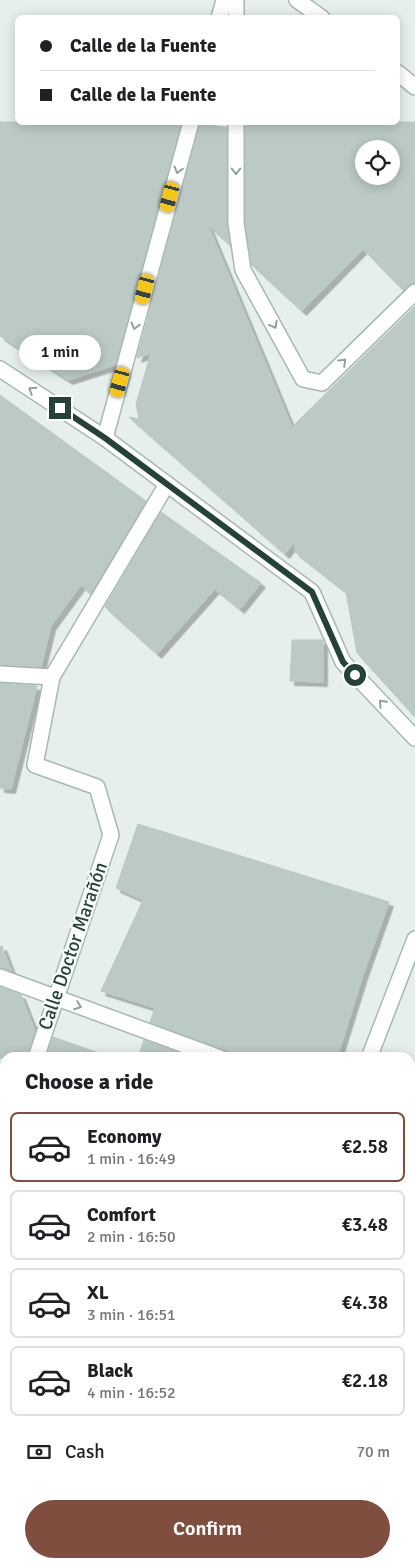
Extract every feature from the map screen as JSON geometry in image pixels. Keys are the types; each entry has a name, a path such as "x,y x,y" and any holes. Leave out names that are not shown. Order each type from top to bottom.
{"street":[{"path":"220,15 224,0"},
{"path":"236,0 236,15"},
{"path":"297,0 318,15"},
{"path":"400,75 415,87"},
{"path":"105,438 189,125"},
{"path":"236,125 236,223 243,270 303,379 322,383 415,292"},
{"path":"0,369 105,438 312,592 343,662 415,738"},
{"path":"0,674 52,678 167,484"},
{"name":"Calle Doctor Marañón","path":"38,1052 111,835 97,787 35,765 52,678"},
{"path":"371,1052 415,939"},
{"path":"0,977 204,1052"}],"building":[{"path":"0,122 15,122 15,125 180,125 115,365 68,380 0,336"},
{"path":"400,122 415,122 415,283 403,290 363,249 302,311 252,265 245,222 245,125 400,125"},
{"path":"199,125 227,128 227,223 230,245 208,225 292,427 415,306 415,717 357,653 346,592 295,552 295,541 285,554 129,417 139,419 136,404 151,353 137,358"},
{"path":"0,395 146,501 90,594 81,585 51,626 41,667 0,665"},
{"path":"161,512 261,583 240,609 215,589 157,654 105,607"},
{"path":"292,640 323,640 323,682 290,681"},
{"path":"0,683 37,686 11,789 0,788"},
{"path":"138,824 389,902 363,975 339,1052 227,1052 150,1022 155,1008 101,991 143,900 116,888"},
{"path":"2,946 12,972 0,968 0,947"},
{"path":"0,987 21,995 35,1031 29,1052 0,1052"},
{"path":"53,1037 96,1052 48,1052"},
{"path":"144,1040 176,1052 140,1052"}],"route":[{"path":"60,408 105,438 312,592 343,662 355,675"}]}
